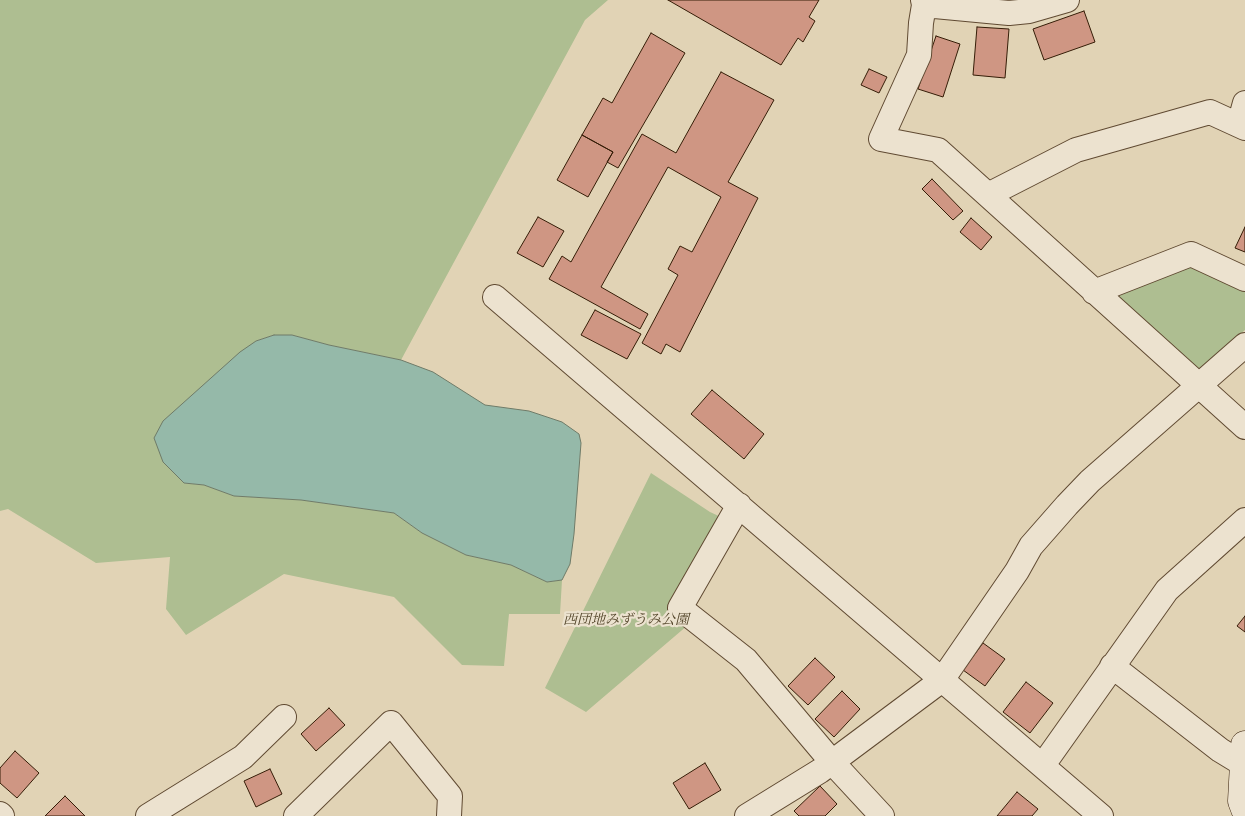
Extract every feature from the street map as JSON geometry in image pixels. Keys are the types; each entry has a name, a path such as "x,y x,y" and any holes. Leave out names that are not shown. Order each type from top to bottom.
{"street":[{"path":"1067,0 1029,11 1009,13 923,2 919,55 881,139 938,150 1245,427"},
{"path":"988,194 1076,150 1210,112 1242,127 1245,103"},
{"path":"1094,292 1191,254 1245,279"},
{"path":"496,297 1101,816"},
{"path":"747,816 832,762 942,680 1017,571 1031,546 1061,512 1090,481 1245,346"},
{"path":"739,505 680,608 746,660 832,762 882,816"},
{"path":"1043,765 1168,590 1245,520"},
{"path":"1112,666 1220,750 1244,754 1242,801 1245,809"},
{"path":"148,816 243,757 284,717"},
{"path":"296,816 391,724 450,796 449,816"}],"green space":[{"path":"0,0 608,0 585,20 401,360 292,335 274,335 256,341 184,483 204,485 234,496 301,500 394,513 422,533 466,555 511,565 547,582 562,580 560,614 509,614 504,666 462,665 394,597 284,574 186,635 166,609 170,557 96,563 8,509 0,511"},
{"path":"1191,262 1245,288 1245,330 1200,369 1194,370 1116,297 1117,291"},
{"name":"西団地みずうみ公園","path":"651,473 710,512 723,518 688,625 586,712 545,688"}],"shaded area":[{"path":"274,335 292,335 401,360 433,372 485,405 529,411 562,422 579,434 581,443 574,534 570,564 562,580 547,582 511,565 466,555 422,533 394,513 301,500 234,496 204,485 184,483 163,462 154,438 163,421 240,352 256,341"}],"building":[{"path":"668,0 819,0 809,17 815,21 803,42 798,38 781,65"},
{"path":"1084,11 1095,42 1044,60 1033,29"},
{"path":"977,27 1009,29 1005,78 973,75"},
{"path":"651,33 685,53 618,168 607,162 613,152 582,135 603,98 612,103"},
{"path":"936,36 960,44 943,97 918,89"},
{"path":"869,69 887,77 879,93 861,85"},
{"path":"721,72 774,100 728,182 758,198 680,352 666,344 661,354 642,343 678,275 668,269 680,246 692,252 721,197 668,167 601,287 648,314 640,329 549,279 562,256 571,262 642,134 676,153"},
{"path":"582,135 613,152 588,197 557,180"},
{"path":"932,179 963,211 953,220 922,189"},
{"path":"538,217 564,231 543,267 517,253"},
{"path":"971,218 992,237 981,250 960,232"},
{"path":"1245,227 1245,252 1235,248"},
{"path":"595,310 641,334 627,359 581,335"},
{"path":"712,390 764,434 744,459 691,414"},
{"path":"1245,616 1245,632 1237,626"},
{"path":"983,643 1005,659 985,686 963,670"},
{"path":"815,658 835,677 808,705 788,686"},
{"path":"1026,682 1053,703 1030,733 1003,712"},
{"path":"842,691 860,709 834,737 815,719"},
{"path":"329,708 345,725 316,751 301,734"},
{"path":"15,751 39,773 17,798 0,783 0,768"},
{"path":"705,763 721,790 689,809 673,783"},
{"path":"270,769 282,794 256,807 244,781"},
{"path":"820,786 837,804 825,816 799,816 794,811"},
{"path":"1017,792 1038,809 1032,816 997,816"},
{"path":"65,796 85,816 45,816"}]}
